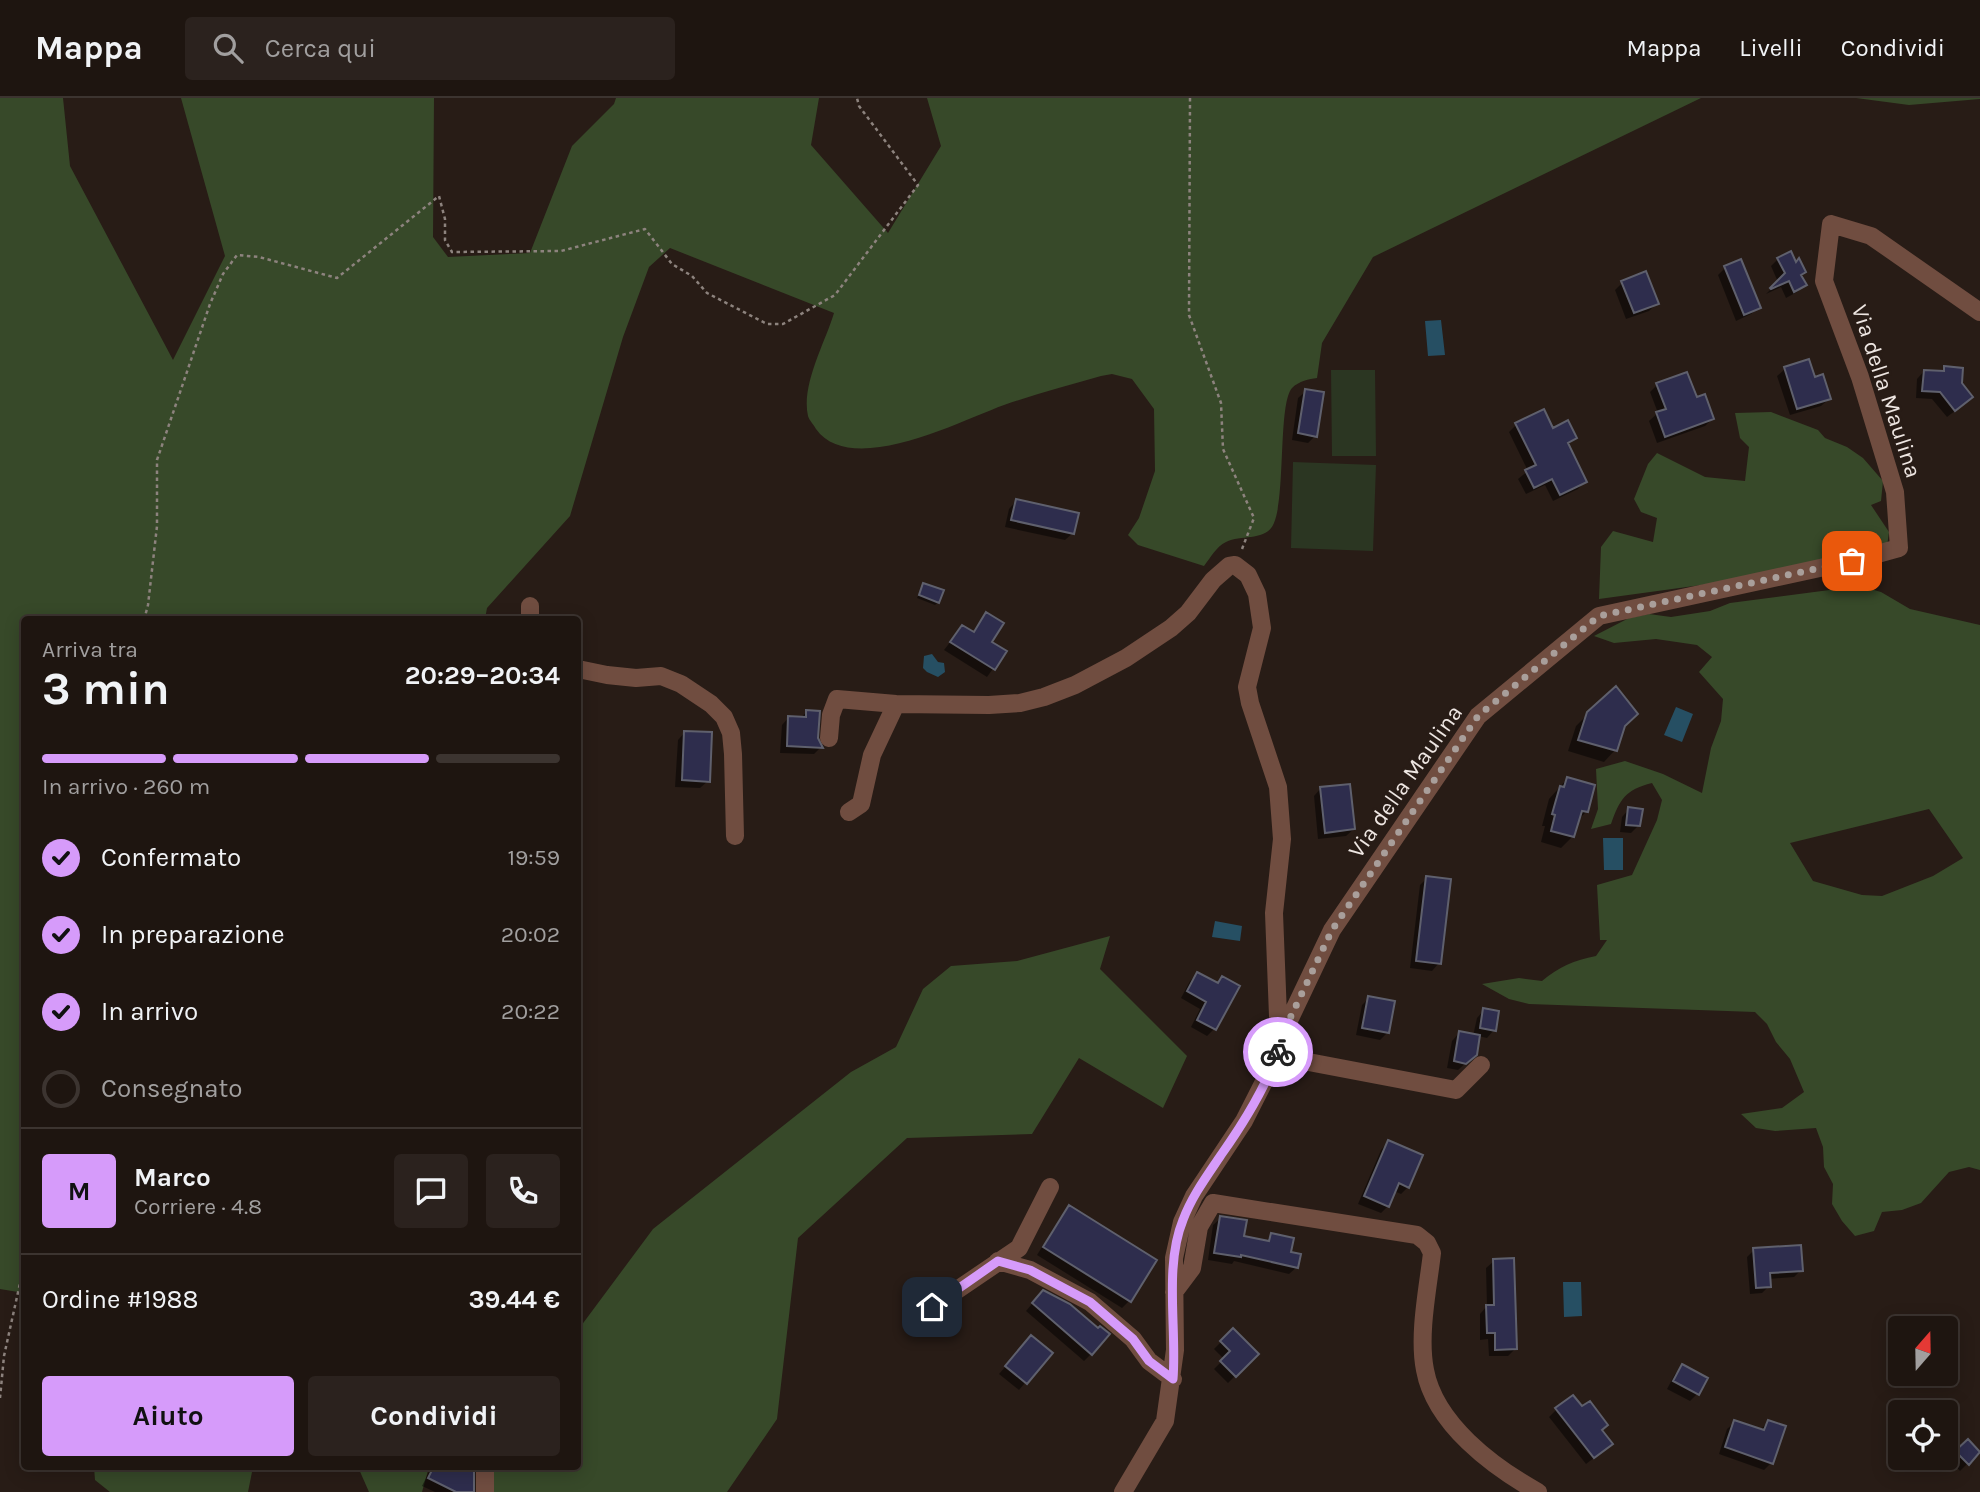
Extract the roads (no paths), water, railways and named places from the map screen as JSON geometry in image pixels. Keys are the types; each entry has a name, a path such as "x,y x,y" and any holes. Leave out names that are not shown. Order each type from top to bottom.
{"street":[{"name":"Via della Maulina","path":"1123,1492 1165,1422 1175,1350 1174,1258 1182,1222 1194,1196 1244,1121 1277,1056 1284,1031 1332,930 1478,716 1599,616 1852,561 1899,548 1895,492 1860,377 1824,281 1831,224 1871,236 1980,312"},
{"path":"829,738 831,715 837,699 896,704 1020,703 1075,685 1126,658 1171,628 1195,605 1213,580 1229,566 1236,565 1248,575 1258,594 1262,628 1247,687 1278,787 1282,839 1274,913 1278,1016 1284,1031"},
{"path":"581,670 617,676 661,676 681,684 724,717 731,733 733,754 735,835"},
{"path":"849,812 861,804 872,755 896,704"},
{"path":"1277,1056 1456,1090 1481,1065"},
{"path":"932,1307 1019,1248 1050,1187"},
{"path":"1174,1292 1192,1268 1199,1227 1213,1203 1417,1235 1427,1243 1432,1252 1424,1330 1424,1368 1430,1392 1463,1437 1497,1467 1538,1492"},
{"path":"998,1261 1030,1270 1090,1302 1133,1339 1149,1361 1173,1379"},
{"path":"485,1470 485,1492"}],"water":[{"path":"1441,320 1445,355 1428,356 1425,321"},
{"path":"932,654 938,662 944,663 945,672 938,677 923,668 924,656"},
{"path":"1676,707 1693,714 1682,742 1664,735"},
{"path":"1603,838 1623,838 1623,870 1604,870"},
{"path":"1215,921 1242,926 1240,941 1212,937"},
{"path":"1563,1282 1581,1282 1582,1316 1564,1317"}]}
